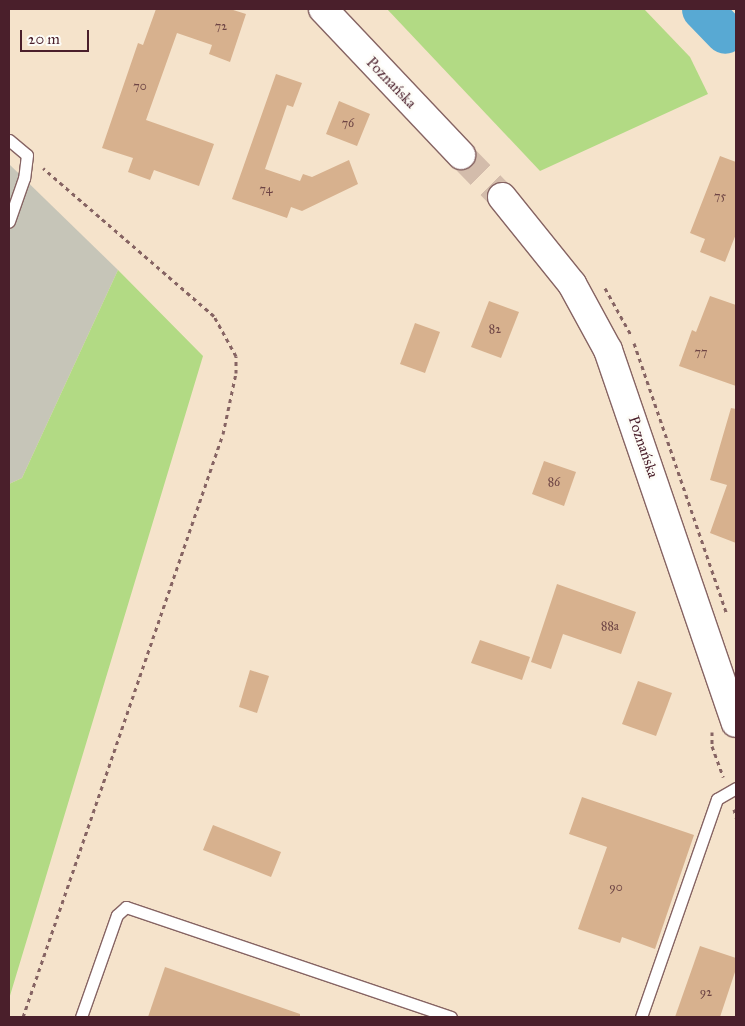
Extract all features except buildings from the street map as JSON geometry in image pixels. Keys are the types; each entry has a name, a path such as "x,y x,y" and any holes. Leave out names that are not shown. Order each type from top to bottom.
{"street":[{"name":"Poznańska","path":"323,9 461,155"},
{"name":"Poznańska","path":"502,198 572,284 608,350 736,723"}],"lane":[{"path":"9,140 27,155 24,178 9,221"},
{"path":"641,1017 717,799 736,788"},
{"path":"81,1017 117,915 126,907 451,1017"}],"path":[{"path":"23,1017 223,434 236,373 236,356 208,310 27,155"}],"shaded area":[{"path":"9,164 118,270 22,478 9,484"}],"green space":[{"path":"387,9 644,9 690,57 708,94 540,171"},
{"path":"118,270 203,356 9,999 9,484 22,478"}],"waterway":[{"path":"702,9 725,33"}],"tunnel":[{"path":"461,155 502,197"}]}
